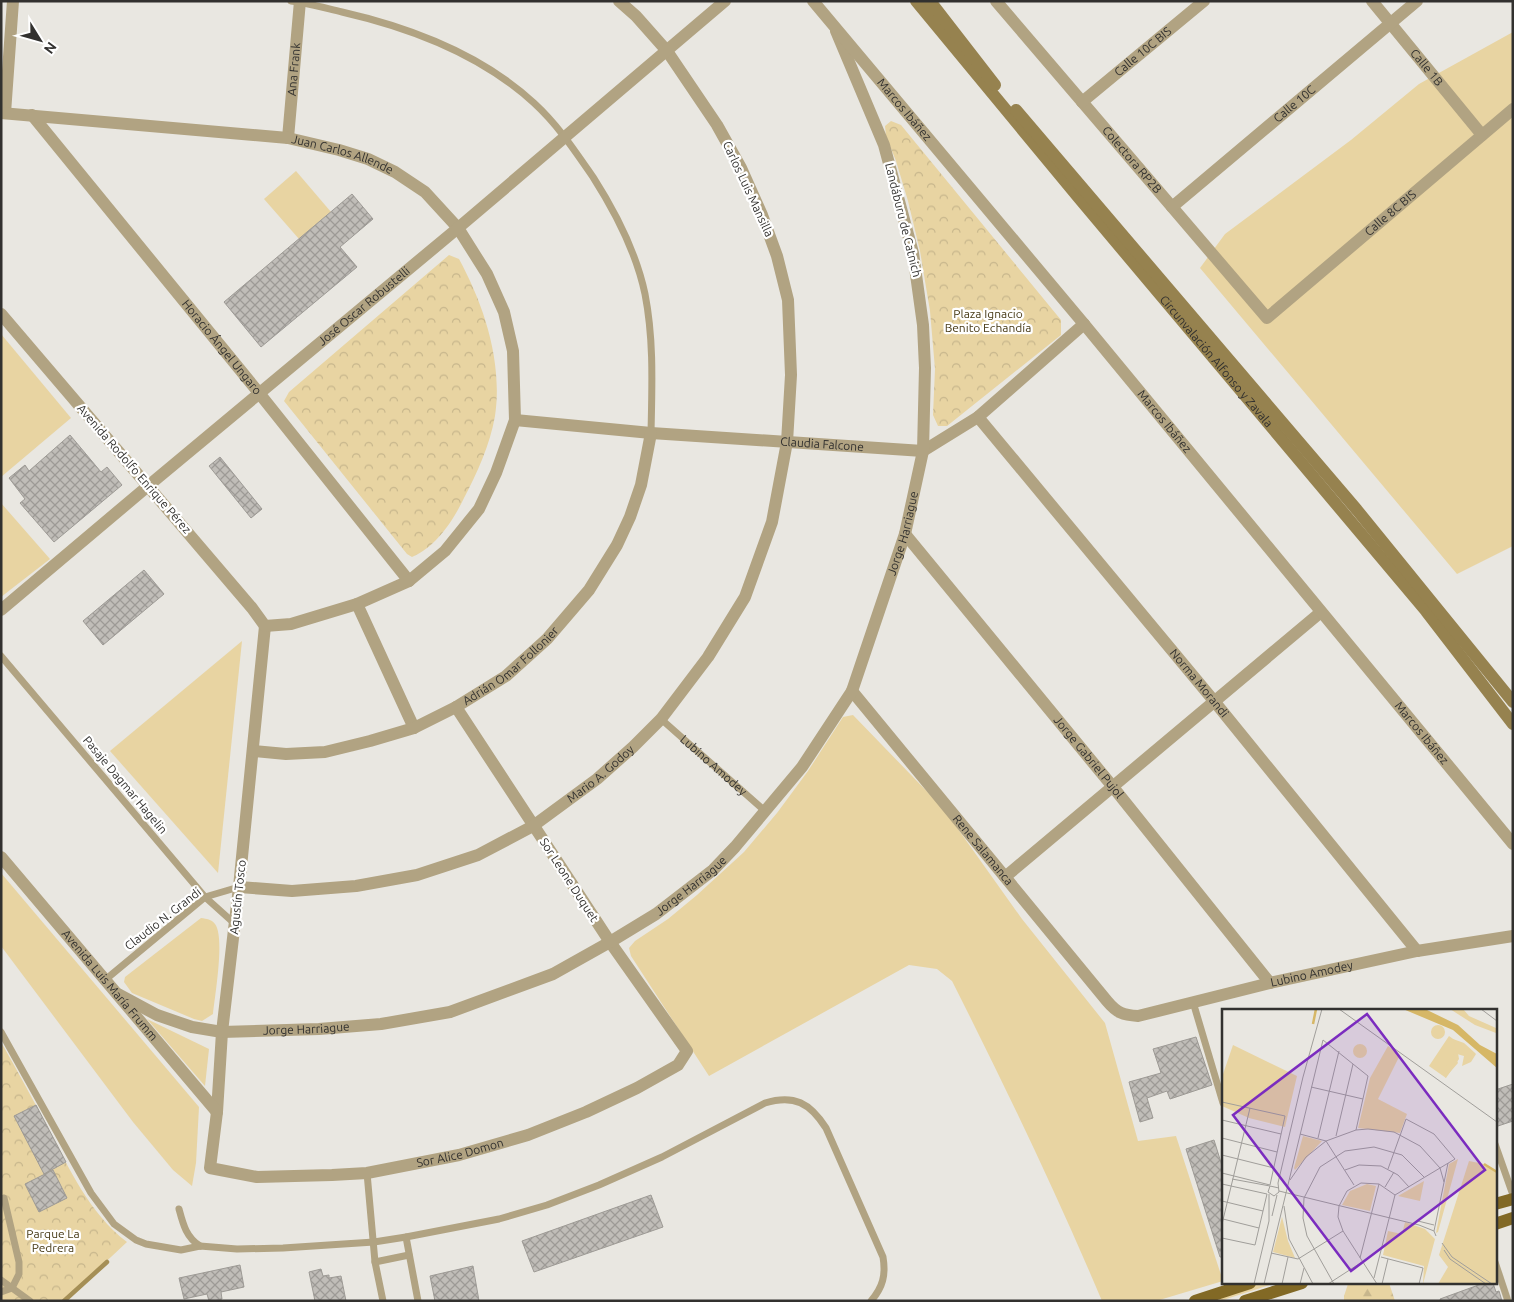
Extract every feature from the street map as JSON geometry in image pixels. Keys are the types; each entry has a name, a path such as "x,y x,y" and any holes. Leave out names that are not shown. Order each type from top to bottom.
{"main road":[{"name":"Circunvalación Alfonso y Zavala","path":"916,1 1426,611 1513,724"},
{"name":"Circunvalación Alfonso y Zavala","path":"930,1 998,88 1357,510 1513,702"},
{"path":"1496,1204 1513,1197"},
{"path":"1496,1224 1513,1218"},
{"path":"1195,1301 1247,1284"},
{"path":"1245,1301 1299,1284"}],"street":[{"path":"3,113 13,1"},
{"name":"Carlos Luis Mansilla","path":"619,1 636,16 667,51 717,124 762,215 777,256 788,300 791,374 787,442"},
{"name":"José Oscar Robustelli","path":"1,610 458,228 725,1"},
{"name":"Marcos Ibáñez","path":"813,1 1084,324 1513,844"},
{"name":"Calle 10C BIS","path":"1082,102 1204,1"},
{"name":"Calle 1B","path":"1372,1 1482,135"},
{"name":"Calle 10C","path":"1172,207 1417,1"},
{"name":"Ana Frank","path":"288,138 297,2"},
{"name":"Colectora RP2B","path":"999,2 1267,318"},
{"name":"Landáburu de Catnich","path":"835,28 884,145 913,253 923,325 925,368 923,451"},
{"name":"Calle 8C BIS","path":"1267,318 1513,109"},
{"name":"Juan Carlos Allende","path":"3,113 288,138 354,154 395,172 425,192 458,228 487,274 504,312 513,351 515,420 496,473 479,509 446,551 409,581 357,604 291,624 264,626"},
{"name":"Horacio Ángel Ungaro","path":"32,116 259,393 409,581"},
{"name":"Avenida Rodolfo Enrique Pérez","path":"1,314 252,608 264,626"},
{"path":"923,451 978,417 1084,324"},
{"name":"Norma Morandi","path":"978,417 1214,701 1417,951"},
{"name":"Claudia Falcone","path":"515,420 651,433 923,451"},
{"name":"Adrián Omar Follonier","path":"253,751 286,754 326,752 414,728 456,707 512,670 547,639 590,590 617,545 630,517 641,485 651,433"},
{"name":"Mario A. Godoy","path":"240,887 292,891 356,886 417,875 478,855 533,826 597,779 661,719 708,657 744,597 772,522 787,442"},
{"name":"Jorge Harriague","path":"118,994 175,1021 192,1027 222,1032 319,1029 381,1024 450,1012 553,974 656,914 713,870 766,812 802,767 852,691 905,534 923,451"},
{"name":"Jorge Gabriel Pujol","path":"905,534 1113,787 1270,983"},
{"path":"357,604 414,728"},
{"path":"1005,877 1321,612"},
{"name":"Agustín Tosco","path":"210,1168 217,1112 222,1032 240,887 264,626"},
{"name":"Rene Salamanca","path":"852,691 1114,1009"},
{"name":"Sor Leone Duquet","path":"456,707 610,942 687,1051"},
{"name":"Avenida Luis María Frumm","path":"1,857 217,1112"},
{"name":"Lubino Amodey","path":"1114,1009 1124,1015 1138,1016 1270,983 1417,951 1513,936"},
{"name":"Sor Alice Domon","path":"210,1168 257,1177 367,1173 459,1155 528,1135 586,1112 637,1088 678,1065 687,1051"}],"lane":[{"path":"297,2 380,20 436,41 472,58 511,84 535,104 566,137 610,204 631,248 644,293 653,358 651,433"},
{"name":"Pasaje Dagmar Hagelin","path":"1,656 205,897 236,924"},
{"name":"Lubino Amodey","path":"661,719 766,812"},
{"name":"Claudio N. Grandi","path":"106,980 205,897 240,887"},
{"path":"1193,1002 1222,1100"},
{"path":"1,1032 82,1178 114,1224 136,1240 146,1244 181,1250 200,1246 237,1249 283,1248 374,1242 499,1219 599,1186 662,1157 765,1103 777,1099 789,1099 802,1104 818,1115 826,1128 883,1257 884,1278 880,1289 871,1301"},
{"path":"1496,1147 1513,1197"},
{"path":"367,1173 375,1262 383,1301"},
{"path":"1,1292 12,1288 20,1274 4,1198"},
{"path":"179,1209 183,1227 192,1241 200,1246"},
{"path":"406,1237 418,1301"},
{"path":"375,1262 409,1255"},
{"path":"1496,1265 1508,1301"},
{"path":"1,1280 30,1301"}],"green space":[{"path":"1513,32 1513,546 1457,574 1200,268 1225,234 1351,140 1419,84"},
{"name":"Plaza Ignacio Benito Echandía","path":"891,121 901,125 1061,320 1061,335 947,426 938,426 933,415 935,369 930,311 920,251 908,201 886,136 885,126"},
{"path":"296,171 331,212 299,239 264,199"},
{"path":"449,255 459,259 476,295 489,334 496,375 497,396 495,416 490,438 482,458 455,516 429,547 412,557 407,554 284,401 289,392"},
{"path":"1,334 71,418 1,477"},
{"path":"1,503 50,559 1,597"},
{"path":"242,641 218,873 110,751"},
{"path":"853,715 943,808 1022,919 1105,1023 1138,1141 1176,1136 1222,1281 1156,1301 1102,1301 1011,1100 972,1020 952,981 937,969 909,965 709,1076 631,956 629,948 635,941 668,919 697,895 744,852 777,813 808,771 843,717"},
{"path":"1,873 199,1107 196,1163 192,1186 173,1170 133,1122 1,946"},
{"path":"201,918 210,920 215,924 219,941 213,1014 202,1021 132,993 124,982 125,977"},
{"path":"147,1019 209,1049 205,1086"},
{"name":"Parque La Pedrera","path":"1,1042 81,1189 102,1218 127,1242 64,1301 1,1301"},
{"path":"1258,1284 1273,1284 1220,1301 1205,1301"},
{"path":"1348,1284 1389,1284 1395,1301 1344,1301"}],"building":[{"path":"352,194 373,219 340,247 357,267 261,347 224,302"},
{"path":"70,435 101,472 107,467 122,485 54,542 20,503 25,499 9,478 25,465 29,471"},
{"path":"220,457 262,509 251,518 209,466"},
{"path":"144,570 164,594 103,645 83,621"},
{"path":"1196,1037 1212,1085 1170,1099 1167,1091 1147,1098 1153,1118 1140,1122 1129,1082 1161,1073 1153,1049"},
{"path":"1513,1084 1513,1121 1496,1127 1496,1090"},
{"path":"36,1105 66,1162 44,1174 14,1116"},
{"path":"1214,1140 1222,1166 1222,1257 1220,1257 1186,1149"},
{"path":"53,1170 67,1198 39,1212 25,1184"},
{"path":"651,1195 663,1227 534,1272 522,1241"},
{"path":"240,1265 244,1287 221,1292 222,1299 214,1301 209,1301 207,1294 184,1299 179,1278"},
{"path":"473,1266 479,1301 435,1301 430,1276"},
{"path":"321,1269 323,1276 329,1275 329,1278 341,1276 346,1301 315,1301 309,1272"},
{"path":"1481,1284 1493,1284 1496,1292 1499,1291 1502,1301 1441,1301 1440,1299"}],"waterway":[{"path":"64,1301 107,1262"}]}
